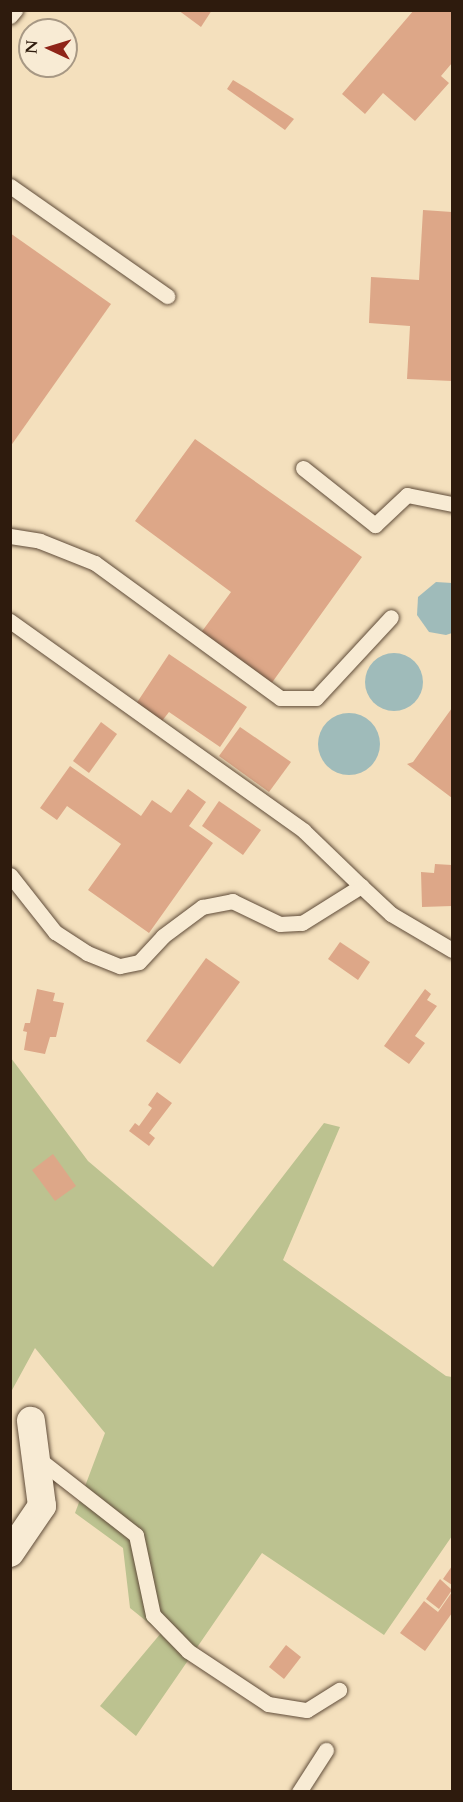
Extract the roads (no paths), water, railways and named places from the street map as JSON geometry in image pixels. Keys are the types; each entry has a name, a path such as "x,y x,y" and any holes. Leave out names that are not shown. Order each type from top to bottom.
{"street":[{"path":"10,1553 42,1506 31,1421"}],"lane":[{"path":"10,16 15,10"},
{"path":"10,186 167,296"},
{"path":"303,468 375,525 407,495 453,504"},
{"path":"10,536 40,541 94,563 280,698 316,698 391,617"},
{"path":"10,621 304,831 391,914 453,950"},
{"path":"10,875 55,932 87,953 120,966 139,962 163,936 202,907 232,901 280,924 302,923 362,886"},
{"path":"36,1457 136,1535 153,1615 188,1651 268,1704 307,1710 339,1690"},
{"path":"299,1791 326,1750"}],"water":[{"path":"436,582 452,583 452,633 446,635 429,632 417,615 418,597"},
{"path":"394,653 405,655 418,666 423,682 421,693 410,706 394,711 383,709 370,698 365,682 367,671 378,658"},
{"path":"349,713 361,715 371,722 378,732 380,744 378,756 371,766 361,773 349,775 337,773 327,766 320,756 318,744 320,732 327,722 337,715"}]}
